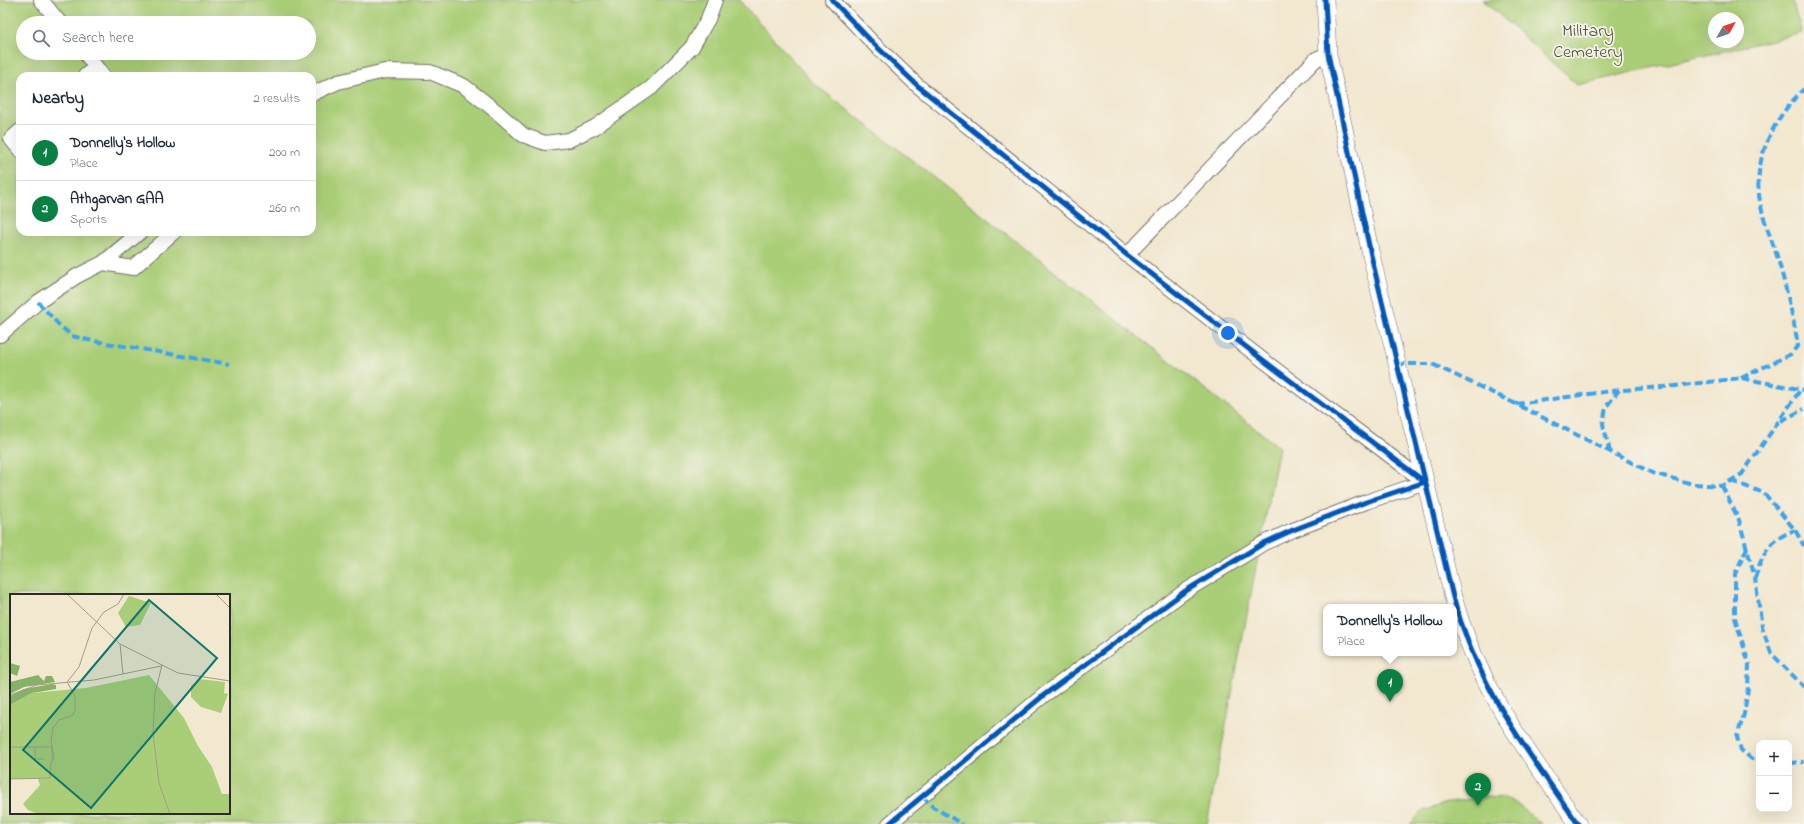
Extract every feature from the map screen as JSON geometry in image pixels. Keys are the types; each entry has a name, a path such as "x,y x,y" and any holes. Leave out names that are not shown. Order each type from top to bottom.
{"main road":[{"path":"1325,0 1328,54 1371,255 1455,604"},
{"path":"1457,610 1464,634 1488,686 1510,724 1578,824"}],"street":[{"path":"41,0 54,16"},
{"path":"316,92 338,82 384,71 430,72 464,86 496,110 523,135 545,143 569,140 595,127 651,88 692,47 708,19 715,0"},
{"path":"832,0 873,43 918,86 1127,255 1425,482"},
{"path":"1127,255 1316,59 1328,54"},
{"path":"88,60 94,72"},
{"path":"16,135 11,139 16,145"},
{"path":"0,335 38,302 64,283 103,263 135,236"},
{"path":"103,263 133,268 169,236"},
{"path":"889,824 1044,695 1184,592 1264,543 1293,530 1366,502 1425,482"}],"green space":[{"path":"0,0 739,0 812,82 1279,447 1207,824 0,824"},
{"name":"Military Cemetery","path":"1483,0 1792,0 1802,33 1744,46 1744,12 1708,12 1708,48 1737,48 1577,85"},
{"path":"1485,797 1505,798 1514,802 1542,824 1410,824 1423,811 1449,802"}],"marked path":[{"path":"1741,378 1791,354 1798,345 1792,313 1781,270 1761,208 1758,186 1762,155 1768,140 1783,113 1804,89"},
{"path":"38,302 59,325 72,336 229,364"},
{"path":"1397,364 1432,364 1516,404 1652,473 1693,484 1722,486 1742,474 1801,389"},
{"path":"1516,404 1611,391 1675,386 1741,378 1804,390"},
{"path":"1610,452 1603,424 1606,407 1619,390"},
{"path":"1781,421 1804,409"},
{"path":"1731,481 1764,493 1795,530 1804,546"},
{"path":"1722,486 1739,520 1755,578 1762,627 1771,653 1804,687"},
{"path":"1755,578 1764,554 1768,548 1779,538 1795,530"},
{"path":"1747,548 1735,574 1735,618 1749,664 1748,688 1744,714 1737,737 1741,750 1753,760 1756,760"},
{"path":"1792,763 1804,762"},
{"path":"922,796 933,807 962,824"}],"cycle path":[{"path":"832,0 873,43 918,86 1127,255 1425,482"},
{"path":"1325,0 1328,54 1371,255 1455,604"},
{"path":"889,824 1044,695 1184,592 1264,543 1293,530 1366,502 1425,482"},
{"path":"1457,612 1473,653 1508,721 1578,824"}],"place":[{"name":"Donnelly's Hollow","path":"1390,702"},
{"name":"Athgarvan GAA","path":"1478,806"}]}
